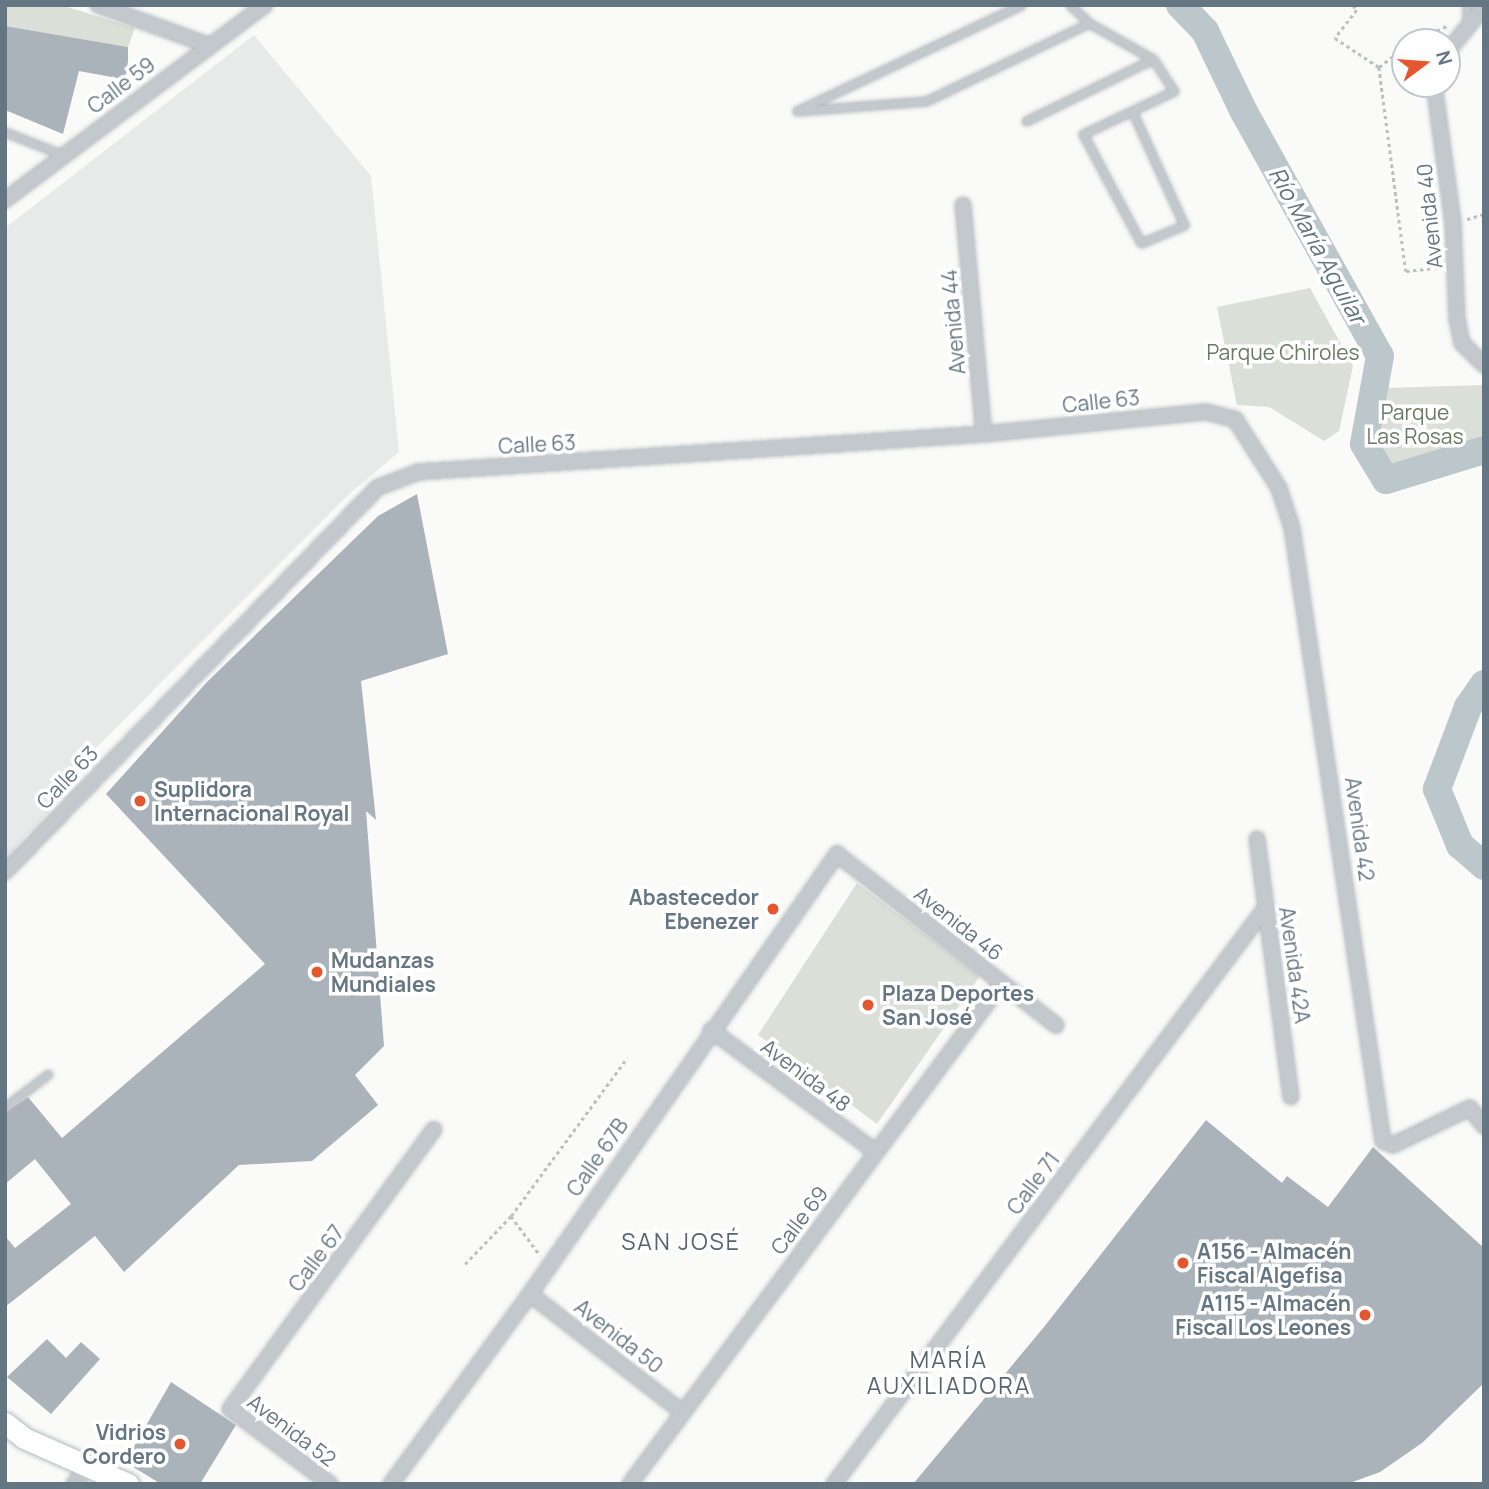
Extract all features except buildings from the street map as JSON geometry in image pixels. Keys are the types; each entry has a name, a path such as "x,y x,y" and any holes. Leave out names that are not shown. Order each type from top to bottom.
{"street":[{"path":"98,5 208,45"},
{"name":"Calle 59","path":"5,200 208,45 265,5"},
{"path":"1461,31 1484,7"},
{"name":"Avenida 40","path":"1436,98 1456,265 1462,344 1484,365"},
{"name":"Avenida 44","path":"963,205 984,434"},
{"name":"Calle 63","path":"5,872 377,488 418,472 984,434 1206,412 1234,419"},
{"name":"Avenida 42","path":"1234,419 1279,488 1292,528 1383,1141 1393,1145 1470,1108 1484,1126"},
{"name":"Avenida 42A","path":"1257,839 1291,1097"},
{"name":"Avenida 46","path":"837,854 1056,1025"},
{"name":"Calle 67B","path":"391,1484 530,1294 547,1264 837,854"},
{"name":"Calle 71","path":"834,1484 1266,907"},
{"name":"Calle 69","path":"630,1484 1002,983"},
{"name":"Avenida 48","path":"711,1030 876,1152"},
{"name":"Calle 67","path":"230,1409 434,1129"},
{"name":"Avenida 50","path":"530,1294 682,1412"},
{"name":"Avenida 52","path":"230,1409 330,1484"},
{"path":"5,1423 24,1438 128,1484"},
{"path":"74,1484 88,1466"}],"lane":[{"path":"1021,5 797,111 926,101 1089,23"},
{"path":"1070,5 1089,23 1153,59 1174,91 1083,134 1140,243 1184,225 1132,111"},
{"path":"1466,23 1467,5"},
{"path":"1026,121 1153,59"},
{"path":"5,132 64,155"},
{"path":"5,1107 48,1074"}],"path":[{"path":"1353,5 1357,10 1335,38 1380,67 1406,271 1456,265"},
{"path":"1440,28 1466,23"},
{"path":"1380,67 1391,58"},
{"path":"465,1264 511,1216 627,1058"},
{"path":"511,1216 547,1264"}],"shaded area":[{"path":"254,35 371,176 399,452 348,495 65,779 72,787 5,858 5,228"}],"green space":[{"path":"5,5 61,5 135,28 128,47 5,26"},
{"name":"Parque Chiroles","path":"1310,288 1353,366 1339,431 1324,441 1269,407 1237,405 1217,307"},
{"name":"Parque Las Rosas","path":"1484,385 1484,435 1413,464 1390,463 1373,446 1386,388"},
{"name":"Plaza Deportes San José","path":"857,883 980,976 877,1124 758,1035"}],"waterway":[{"name":"Río María Aguilar","path":"1180,5 1205,31 1244,112 1380,356 1364,444 1386,480 1484,450"},
{"name":"Río María Aguilar","path":"1484,684 1468,707 1437,789 1460,845 1484,866"}],"place":[{"name":"Suplidora Internacional Royal","path":"140,801"},
{"name":"Abastecedor Ebenezer","path":"773,909"},
{"name":"Mudanzas Mundiales","path":"317,972"},
{"name":"Plaza Deportes San José","path":"868,1005"},
{"name":"A156 - Almacén Fiscal Algefisa","path":"1183,1263"},
{"name":"A115 - Almacén Fiscal Los Leones","path":"1365,1315"},
{"name":"Vidrios Cordero","path":"180,1444"}],"district":[{"name":"SAN JOSÉ","path":"681,1241"},
{"name":"MARÍA AUXILIADORA","path":"949,1372"}]}
